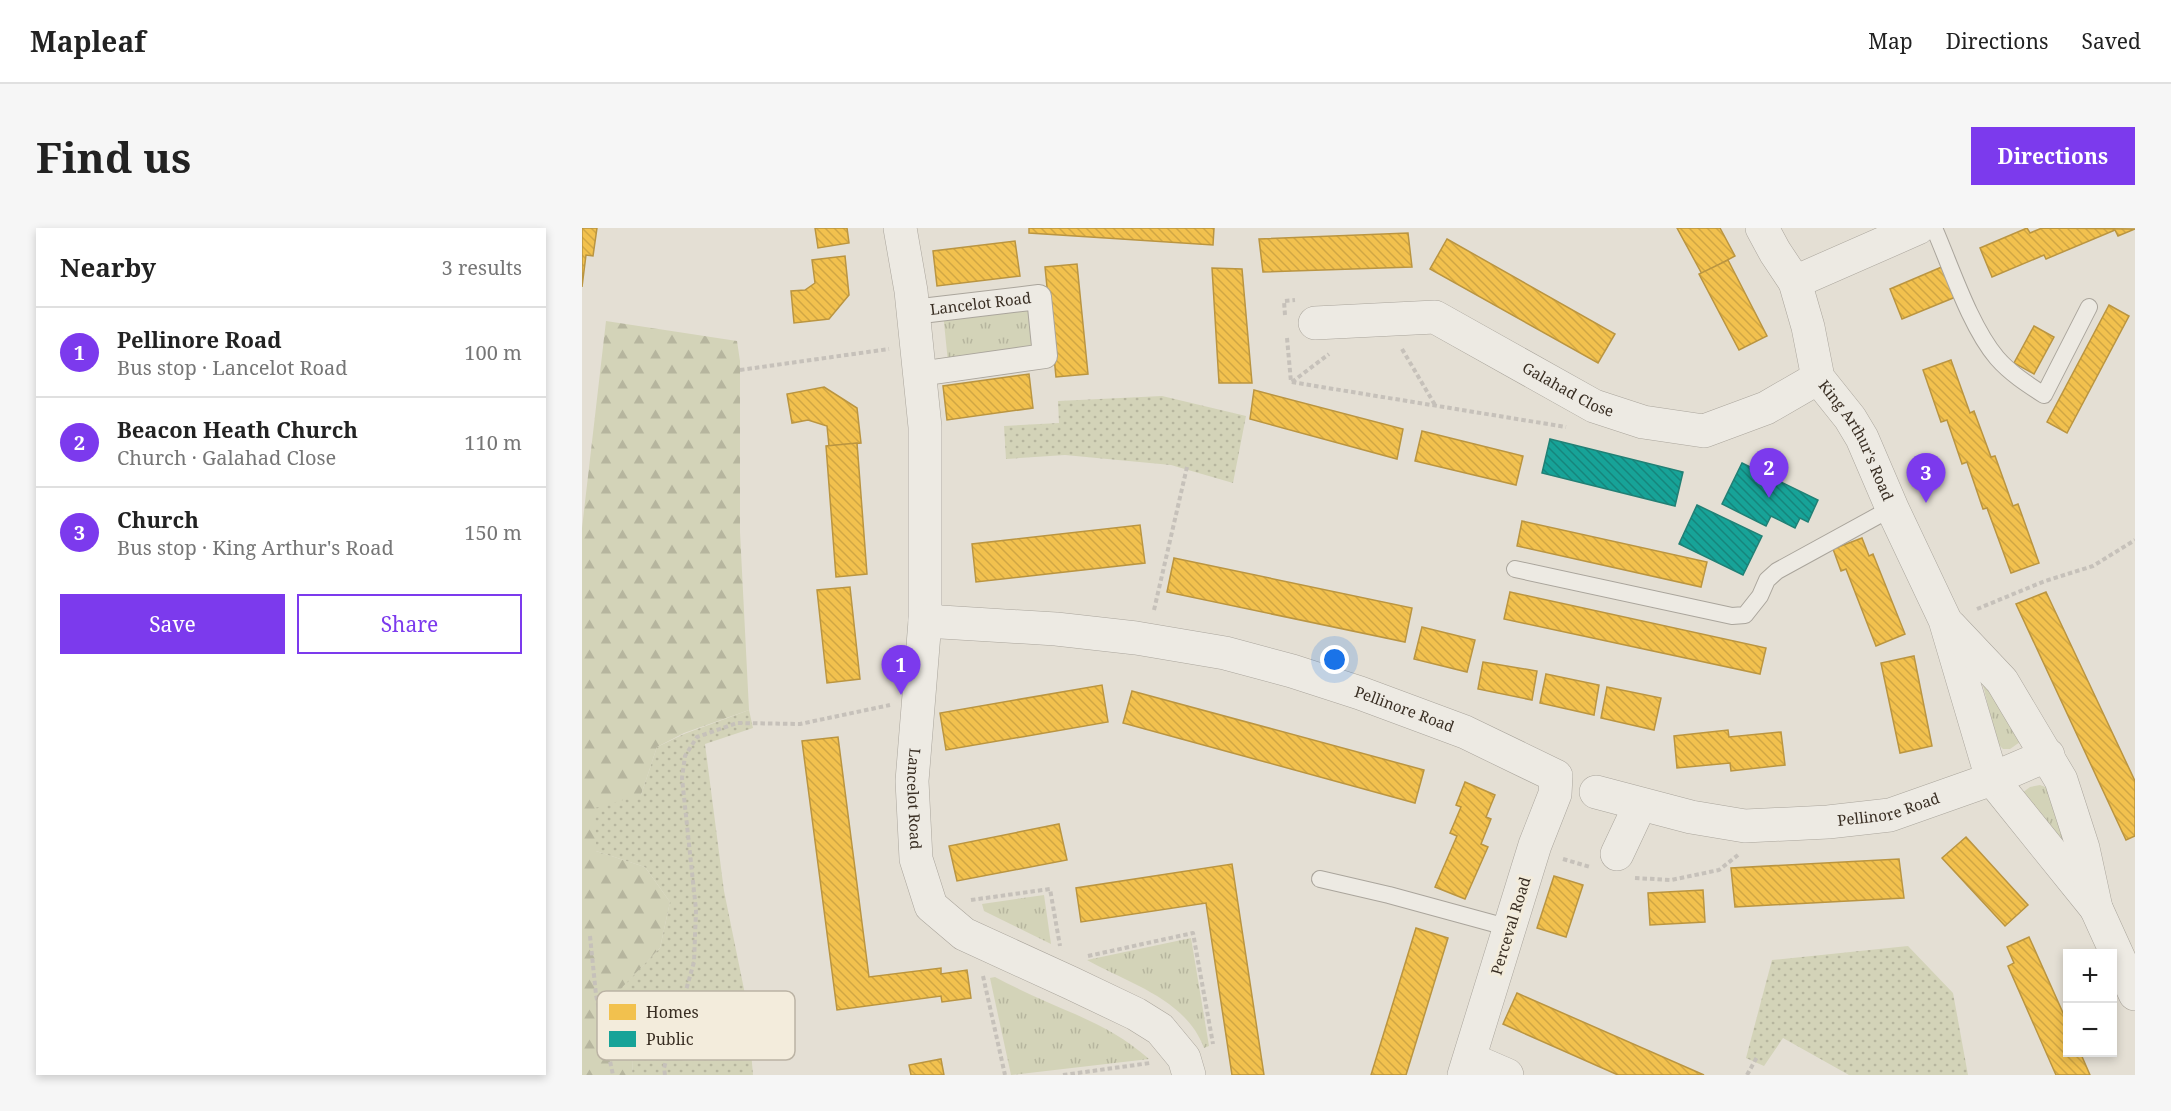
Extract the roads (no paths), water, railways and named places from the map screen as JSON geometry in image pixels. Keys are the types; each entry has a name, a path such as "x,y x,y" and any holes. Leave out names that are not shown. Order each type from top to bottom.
{"street":[{"name":"Lancelot Road","path":"900,228 913,312 925,427 925,621 912,781 916,859 931,906 964,934 1037,966 1160,1029 1186,1066"},
{"name":"King Arthur's Road","path":"1762,228 1795,282 1808,327 1818,378 1850,418 1862,438 1945,620 1992,779 2096,908"},
{"path":"1795,282 1918,228"},
{"name":"Lancelot Road","path":"913,312 1039,297 1045,356 918,359"},
{"name":"Galahad Close","path":"1296,328 1435,317 1594,405 1643,422 1704,431 1766,408 1818,378"},
{"name":"King Arthur's Road","path":"1945,620 2002,681 2061,780 2083,848 2096,908 2135,994"},
{"name":"Pellinore Road","path":"925,621 1056,630 1146,640 1225,653 1360,693 1465,732 1556,776"},
{"name":"Pellinore Road","path":"1596,792 1691,817 1745,826 1890,815 1992,779 2048,756"},
{"name":"Perceval Road","path":"1467,1067 1535,845 1555,794 1556,776"},
{"path":"1611,867 1640,805"},
{"path":"1467,1067 1507,1075"}],"lane":[{"path":"1934,228 1980,335 1997,358 2016,376 2044,395 2089,307"},
{"path":"1515,569 1731,616 1745,615 1760,596 1767,580 1777,571 1892,508"},
{"path":"1320,879 1510,928"}],"place":[{"name":"Beacon Heath Church","path":"1769,498"},
{"name":"Church","path":"1926,503"},
{"name":"Pellinore Road","path":"901,695"}]}
